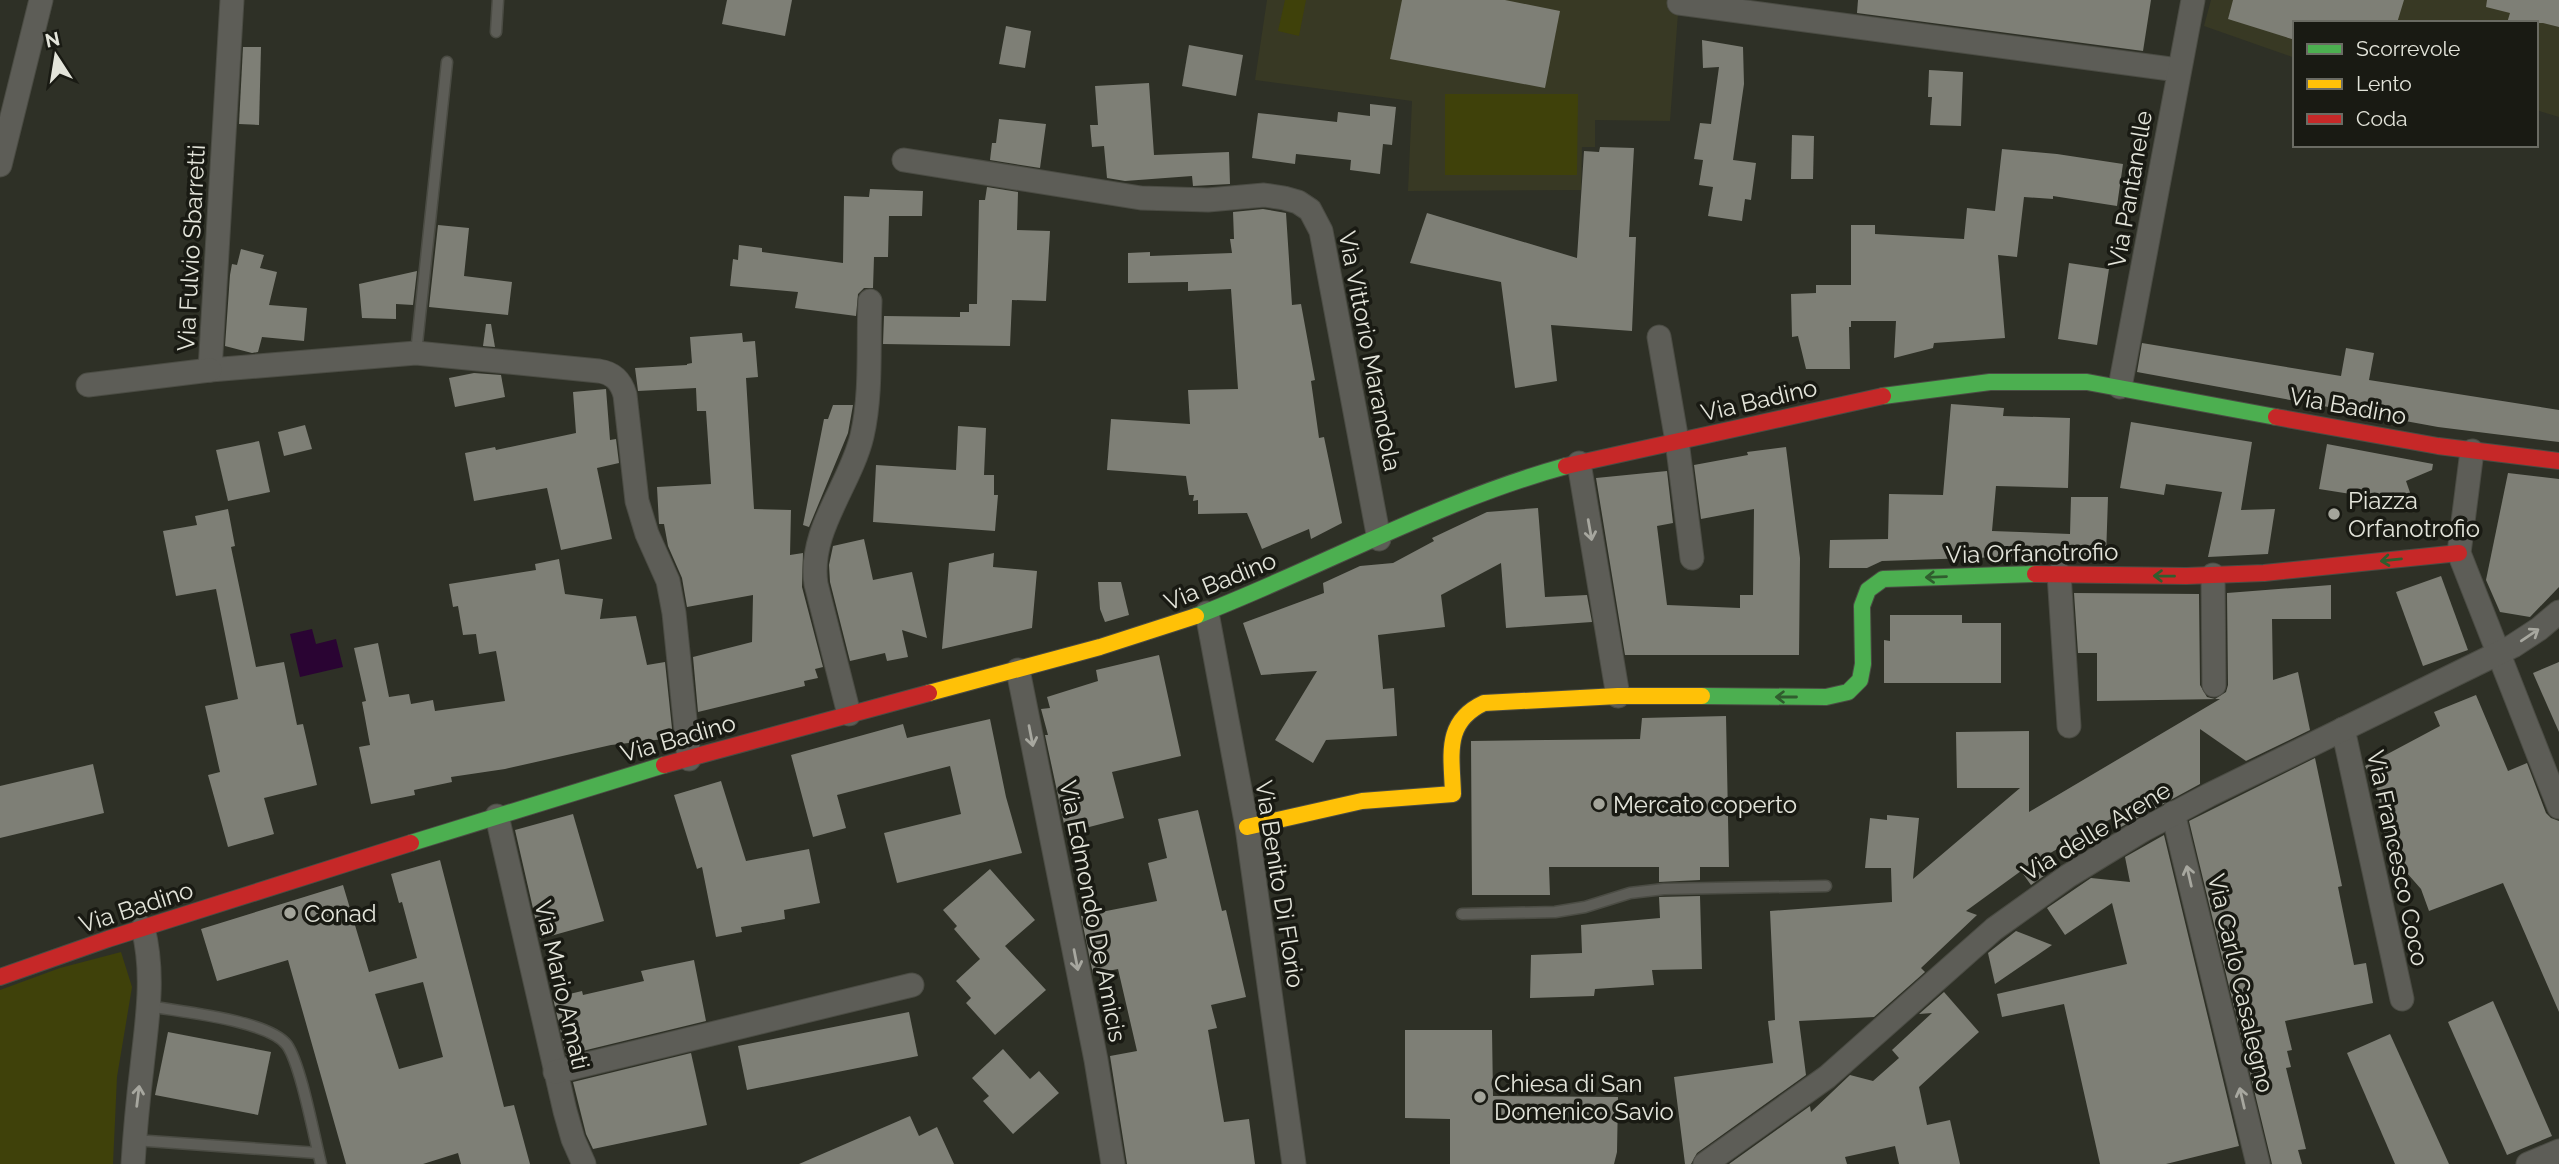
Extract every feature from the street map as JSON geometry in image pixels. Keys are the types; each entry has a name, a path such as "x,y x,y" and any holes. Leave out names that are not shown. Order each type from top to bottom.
{"street":[{"path":"0,165 41,0"},
{"name":"Via Fulvio Sbarretti","path":"232,0 210,370 416,353 610,374 621,383 625,395 637,501 647,534 668,581 674,613 688,758"},
{"name":"Via Pantanelle","path":"2120,387 2193,0"},
{"path":"1679,3 2178,70"},
{"name":"Via Vittorio Marandola","path":"904,160 1141,198 1196,200 1264,195 1292,200 1310,210 1321,231 1379,539"},
{"path":"849,714 816,584 814,566 820,539 856,456 863,433 870,301"},
{"path":"1659,337 1677,441 1692,558"},
{"path":"88,385 210,370"},
{"name":"Via Badino","path":"0,977 143,928 688,758 1120,642 1206,613 1490,490 1539,473 1880,396 1969,382 2087,382 2472,451 2559,461"},
{"path":"2472,451 2459,553 2559,807"},
{"path":"1247,827 1362,801 1453,794 1454,733 1460,716 1475,706 1496,702 1618,696 1579,463"},
{"name":"Via Orfanotrofio","path":"1618,696 1837,696 1853,690 1860,682 1863,666 1864,597 1875,582 1890,578 2059,574 2213,575 2305,569 2459,553"},
{"path":"2059,574 2069,726"},
{"path":"2213,575 2214,685"},
{"name":"Via delle Arene","path":"1705,1164 1827,1077 2020,908 2114,847 2174,813 2498,653 2524,639 2559,612"},
{"name":"Via Benito Di Florio","path":"1206,613 1247,827 1294,1164"},
{"name":"Via Edmondo De Amicis","path":"1018,670 1091,1036 1113,1164"},
{"name":"Via Francesco Coco","path":"2343,729 2402,999"},
{"name":"Via Carlo Casalegno","path":"2174,813 2258,1164"},
{"name":"Via Mario Amati","path":"497,816 555,1072 573,1139 584,1164"},
{"path":"133,1164 149,1006 150,965 143,928"},
{"path":"555,1072 912,985"},
{"path":"2528,1164 2559,1151"}],"lane":[{"path":"496,32 498,0"},
{"path":"416,353 447,62"},
{"path":"1462,914 1555,912 1585,907 1630,893 1664,889 1826,886"},
{"path":"134,1140 319,1159 295,1061 286,1044 278,1036 252,1025 149,1006"}],"shaded area":[{"path":"1267,0 1679,0 1670,121 1595,120 1595,147 1582,147 1581,190 1408,191 1412,101 1255,80"},
{"path":"1285,0 1306,0 1299,36 1278,31"},
{"path":"2211,0 2559,0 2559,117 2538,111 2538,21 2293,21 2293,57 2204,26"},
{"path":"1445,94 1578,94 1577,175 1445,175"},
{"path":"312,629 316,644 336,639 343,667 300,677 290,634"},
{"path":"121,952 132,987 117,1077 113,1164 0,1164 0,990 60,968"}],"building":[{"path":"727,0 792,0 785,36 722,24"},
{"path":"1402,0 1505,0 1560,11 1545,88 1390,59"},
{"path":"1858,0 2151,0 2143,51 1857,13"},
{"path":"2233,0 2404,0 2398,21 2293,21 2293,39 2228,19"},
{"path":"2487,0 2559,0 2559,27 2538,21 2508,21 2510,13 2486,7"},
{"path":"1006,26 1031,31 1025,68 999,64"},
{"path":"1702,40 1743,47 1744,84 1733,160 1756,163 1751,200 1745,199 1742,221 1708,216 1713,187 1699,185 1703,160 1694,159 1700,123 1711,124 1719,67 1703,68"},
{"path":"1189,45 1243,55 1236,96 1182,86"},
{"path":"243,47 261,47 259,125 239,124"},
{"path":"1929,70 1963,72 1961,126 1930,125 1932,97 1928,97"},
{"path":"1149,83 1154,155 1229,152 1230,184 1193,186 1192,176 1125,181 1107,178 1104,146 1092,147 1090,125 1098,125 1095,86"},
{"path":"1370,104 1396,107 1392,145 1383,144 1380,174 1350,170 1351,160 1296,154 1295,164 1252,158 1258,113 1337,122 1338,112 1370,116"},
{"path":"999,119 1046,124 1040,168 990,160 992,143 996,143"},
{"path":"1792,135 1814,136 1813,179 1791,179"},
{"path":"1600,147 1634,148 1629,237 1636,237 1632,331 1551,325 1557,381 1515,388 1501,282 1410,263 1427,213 1577,258 1584,151 1599,152"},
{"path":"2002,149 2123,164 2117,206 2053,196 2053,199 2024,197 2017,257 1998,255 2005,338 1934,343 1933,348 1894,358 1896,321 1851,321 1850,369 1806,369 1798,336 1792,337 1791,294 1816,293 1816,285 1851,285 1851,225 1875,225 1875,234 1964,239 1967,208 1995,211"},
{"path":"987,187 1018,192 1017,230 1050,231 1046,301 1012,300 1010,346 883,344 884,316 960,317 960,312 969,312 969,304 977,304 979,200 985,200"},
{"path":"870,189 923,191 922,216 889,216 888,257 874,257 873,288 864,288 858,294 856,316 795,308 798,292 730,286 733,259 738,260 739,245 762,248 762,252 843,263 844,196 869,197"},
{"path":"1263,209 1286,213 1292,305 1301,304 1315,380 1311,381 1319,438 1324,437 1342,523 1311,539 1309,529 1262,549 1247,513 1198,514 1198,500 1193,501 1194,495 1189,495 1186,476 1107,470 1111,419 1190,424 1188,390 1238,389 1231,289 1188,291 1188,282 1128,283 1128,253 1150,252 1150,256 1232,253 1230,239 1234,239 1233,212"},
{"path":"438,225 469,228 464,276 512,282 508,315 429,307"},
{"path":"241,249 264,255 260,268 277,272 269,305 307,308 304,341 262,337 258,352 252,353 225,346 230,275 232,264 237,265"},
{"path":"2069,263 2109,269 2097,345 2058,339"},
{"path":"417,271 413,305 396,304 396,319 362,318 359,284"},
{"path":"486,324 491,324 495,347 483,346"},
{"path":"742,333 743,342 755,341 758,377 746,378 754,509 791,510 790,555 803,553 802,587 823,667 815,669 818,678 804,681 805,686 698,712 693,657 752,642 753,595 687,607 682,578 668,546 664,524 659,524 657,487 711,484 706,411 697,411 696,388 638,391 635,368 687,365 692,363 690,337"},
{"path":"2142,343 2341,376 2346,348 2374,353 2369,380 2559,410 2559,442 2438,427 2137,372"},
{"path":"474,373 501,375 505,397 455,407 449,378"},
{"path":"606,389 610,440 616,439 619,463 597,468 612,539 561,550 547,488 474,501 465,453 495,447 496,450 576,433 573,392"},
{"path":"1951,404 2004,408 2003,416 2070,418 2068,488 1996,486 1992,531 2070,534 2071,497 2108,497 2106,557 2030,556 1882,561 1867,568 1829,568 1830,540 1888,539 1889,494 1943,495"},
{"path":"833,405 853,405 848,433 809,527 803,525 824,419 828,419"},
{"path":"2131,422 2252,442 2241,510 2275,509 2268,554 2208,557 2222,492 2166,484 2164,495 2120,488"},
{"path":"305,425 312,449 284,456 278,432"},
{"path":"958,426 986,428 984,475 994,475 994,495 998,495 995,531 873,522 876,465 956,470"},
{"path":"259,441 270,492 228,501 216,450"},
{"path":"2327,444 2433,464 2432,470 2406,481 2414,504 2319,489"},
{"path":"1786,447 1800,558 1799,655 1625,655 1596,478 1667,471 1673,523 1657,526 1667,605 1740,608 1740,595 1753,595 1754,509 1701,519 1694,465 1748,455 1747,452"},
{"path":"2508,473 2559,479 2559,587 2530,617 2500,612 2486,580"},
{"path":"1538,508 1545,597 1587,595 1592,622 1506,628 1501,563 1441,595 1445,627 1378,635 1383,689 1394,688 1397,736 1326,740 1313,763 1275,740 1317,671 1261,675 1243,623 1324,593 1323,583 1360,566 1393,563 1434,541 1432,538 1487,512"},
{"path":"228,509 235,546 231,547 256,667 284,662 297,725 303,724 317,785 264,798 274,834 228,847 208,775 220,772 205,706 238,699 216,589 176,596 163,531 197,525 195,516"},
{"path":"864,539 873,580 912,572 927,638 902,630 908,657 887,661 885,653 850,661 830,582 829,565 833,546"},
{"path":"994,553 993,567 1037,571 1032,628 942,649 949,563"},
{"path":"559,559 565,594 603,599 600,619 636,616 647,665 665,662 673,738 611,745 505,769 451,777 452,782 414,790 415,795 371,804 359,747 370,745 362,702 366,701 354,648 378,643 389,697 409,694 411,704 433,700 435,711 505,701 496,651 479,654 476,634 463,635 458,606 453,607 449,584 536,570 535,564"},
{"path":"2441,576 2468,650 2423,666 2396,592"},
{"path":"1098,582 1121,582 1129,615 1105,622 1100,609"},
{"path":"2331,585 2331,619 2272,619 2273,680 2298,672 2310,730 2246,761 2200,729 2200,784 2119,828 2116,816 2020,870 2048,873 2031,885 2021,871 1966,911 1977,915 1921,968 1925,972 1874,1017 1799,1021 1806,1075 1697,1153 1691,1164 1685,1164 1674,1077 1773,1063 1768,1021 1775,1020 1770,911 1892,902 1891,868 1865,868 1870,818 1887,820 1887,815 1919,818 1913,879 2020,788 1957,788 1956,732 2029,731 2029,812 2220,699 2097,701 2097,653 2078,653 2074,593 2199,594 2200,685 2207,697 2215,699 2226,692 2228,685 2227,593"},
{"path":"1890,615 1962,615 1962,623 2001,623 2001,683 1884,683 1884,640 1890,641"},
{"path":"1159,655 1181,756 1112,772 1124,818 1066,833 1041,709 1050,708 1047,697 1098,681 1096,670"},
{"path":"2559,662 2559,732 2533,673"},
{"path":"2476,695 2508,771 2527,763 2546,813 2559,821 2559,1012 2503,883 2429,911 2421,889 2392,856 2380,822 2379,793 2365,766 2440,726 2434,712"},
{"name":"Mercato coperto","path":"1726,716 1729,867 1700,867 1700,880 1659,882 1659,867 1549,867 1550,895 1472,895 1471,741 1640,739 1642,718"},
{"path":"990,719 1006,797 1022,853 897,883 884,833 961,814 950,766 837,795 846,828 813,837 791,755 903,724 907,738"},
{"path":"2315,758 2342,886 2338,887 2354,965 2366,963 2373,1003 2285,1021 2292,1050 2287,1051 2291,1067 2286,1068 2306,1149 2298,1150 2302,1164 2272,1164 2189,821"},
{"path":"93,764 104,813 0,838 0,786"},
{"path":"721,781 746,861 809,849 820,903 784,910 785,919 741,927 742,932 716,937 702,867 697,869 674,795"},
{"path":"1198,810 1222,911 1226,910 1246,997 1211,1005 1217,1028 1208,1030 1224,1122 1249,1119 1255,1164 1127,1164 1110,1056 1137,1051 1118,969 1093,974 1081,916 1157,901 1148,863 1167,858 1158,819"},
{"path":"573,814 604,921 540,939 515,830"},
{"path":"2164,835 2239,1146 2166,1164 2100,1164 2064,1004 2002,1017 1997,994 2127,964 2112,903 2065,935 2047,908 2091,878 2130,882 2125,857"},
{"path":"440,860 504,1107 514,1105 530,1164 461,1164 458,1153 423,1164 346,1164 288,960 217,981 201,929 343,885 369,972 417,958 402,902 399,903 391,874","holes":["423,982 443,1057 399,1069 375,994"]},
{"path":"990,869 1035,920 1005,946 1046,990 995,1035 966,1003 971,998 956,981 980,959 954,929 957,926 943,910"},
{"path":"1700,896 1702,969 1652,970 1654,985 1595,989 1594,996 1530,998 1531,955 1582,953 1581,925 1660,918 1659,897"},
{"path":"2016,931 2052,945 1995,984 1988,953"},
{"path":"694,960 706,1021 566,1055 553,998 582,991 583,995 644,981 641,971"},
{"path":"1944,992 1979,1032 1919,1087 1927,1125 1950,1120 1960,1164 1899,1164 1895,1146 1845,1157 1847,1164 1729,1164 1810,1106 1811,1112 1850,1075 1873,1081 1899,1058 1892,1050 1932,1013 1919,1014"},
{"path":"2493,1001 2552,1136 2507,1155 2448,1022"},
{"path":"909,1012 918,1056 747,1090 738,1046"},
{"name":"Chiesa di San Domenico Savio","path":"1405,1030 1492,1030 1493,1096 1618,1097 1617,1152 1614,1164 1450,1164 1450,1119 1405,1118"},
{"path":"168,1032 271,1052 258,1115 155,1095"},
{"path":"2390,1034 2449,1164 2395,1164 2347,1053"},
{"path":"1003,1049 1030,1079 1039,1071 1059,1093 1013,1134 983,1101 989,1096 972,1078"},
{"path":"691,1053 707,1125 593,1149 586,1134 573,1082"},
{"path":"910,1116 919,1136 937,1127 954,1164 799,1164"}],"traffic: fast":[{"path":"1883,396 1990,382 2087,382 2276,417"},
{"path":"1196,616 1425,516 1472,497 1566,466"},
{"path":"1702,696 1826,697 1848,692 1860,680 1863,664 1862,606 1868,590 1883,579 2035,574"},
{"path":"411,843 664,765"}],"traffic: slow":[{"path":"929,693 1100,647 1196,616"},
{"path":"1247,827 1362,801 1453,794 1452,754 1456,730 1471,711 1484,703 1618,696 1702,696"}],"traffic: jam":[{"path":"1566,466 1883,396"},
{"path":"2276,417 2438,446 2559,461"},
{"path":"2035,574 2186,576 2264,573 2459,553"},
{"path":"664,765 929,693"},
{"path":"0,977 108,939 411,843"}],"place":[{"name":"Piazza Orfanotrofio","path":"2334,514"},
{"name":"Mercato coperto","path":"1599,804"},
{"name":"Conad","path":"290,913"},
{"name":"Chiesa di San Domenico Savio","path":"1480,1097"}]}
